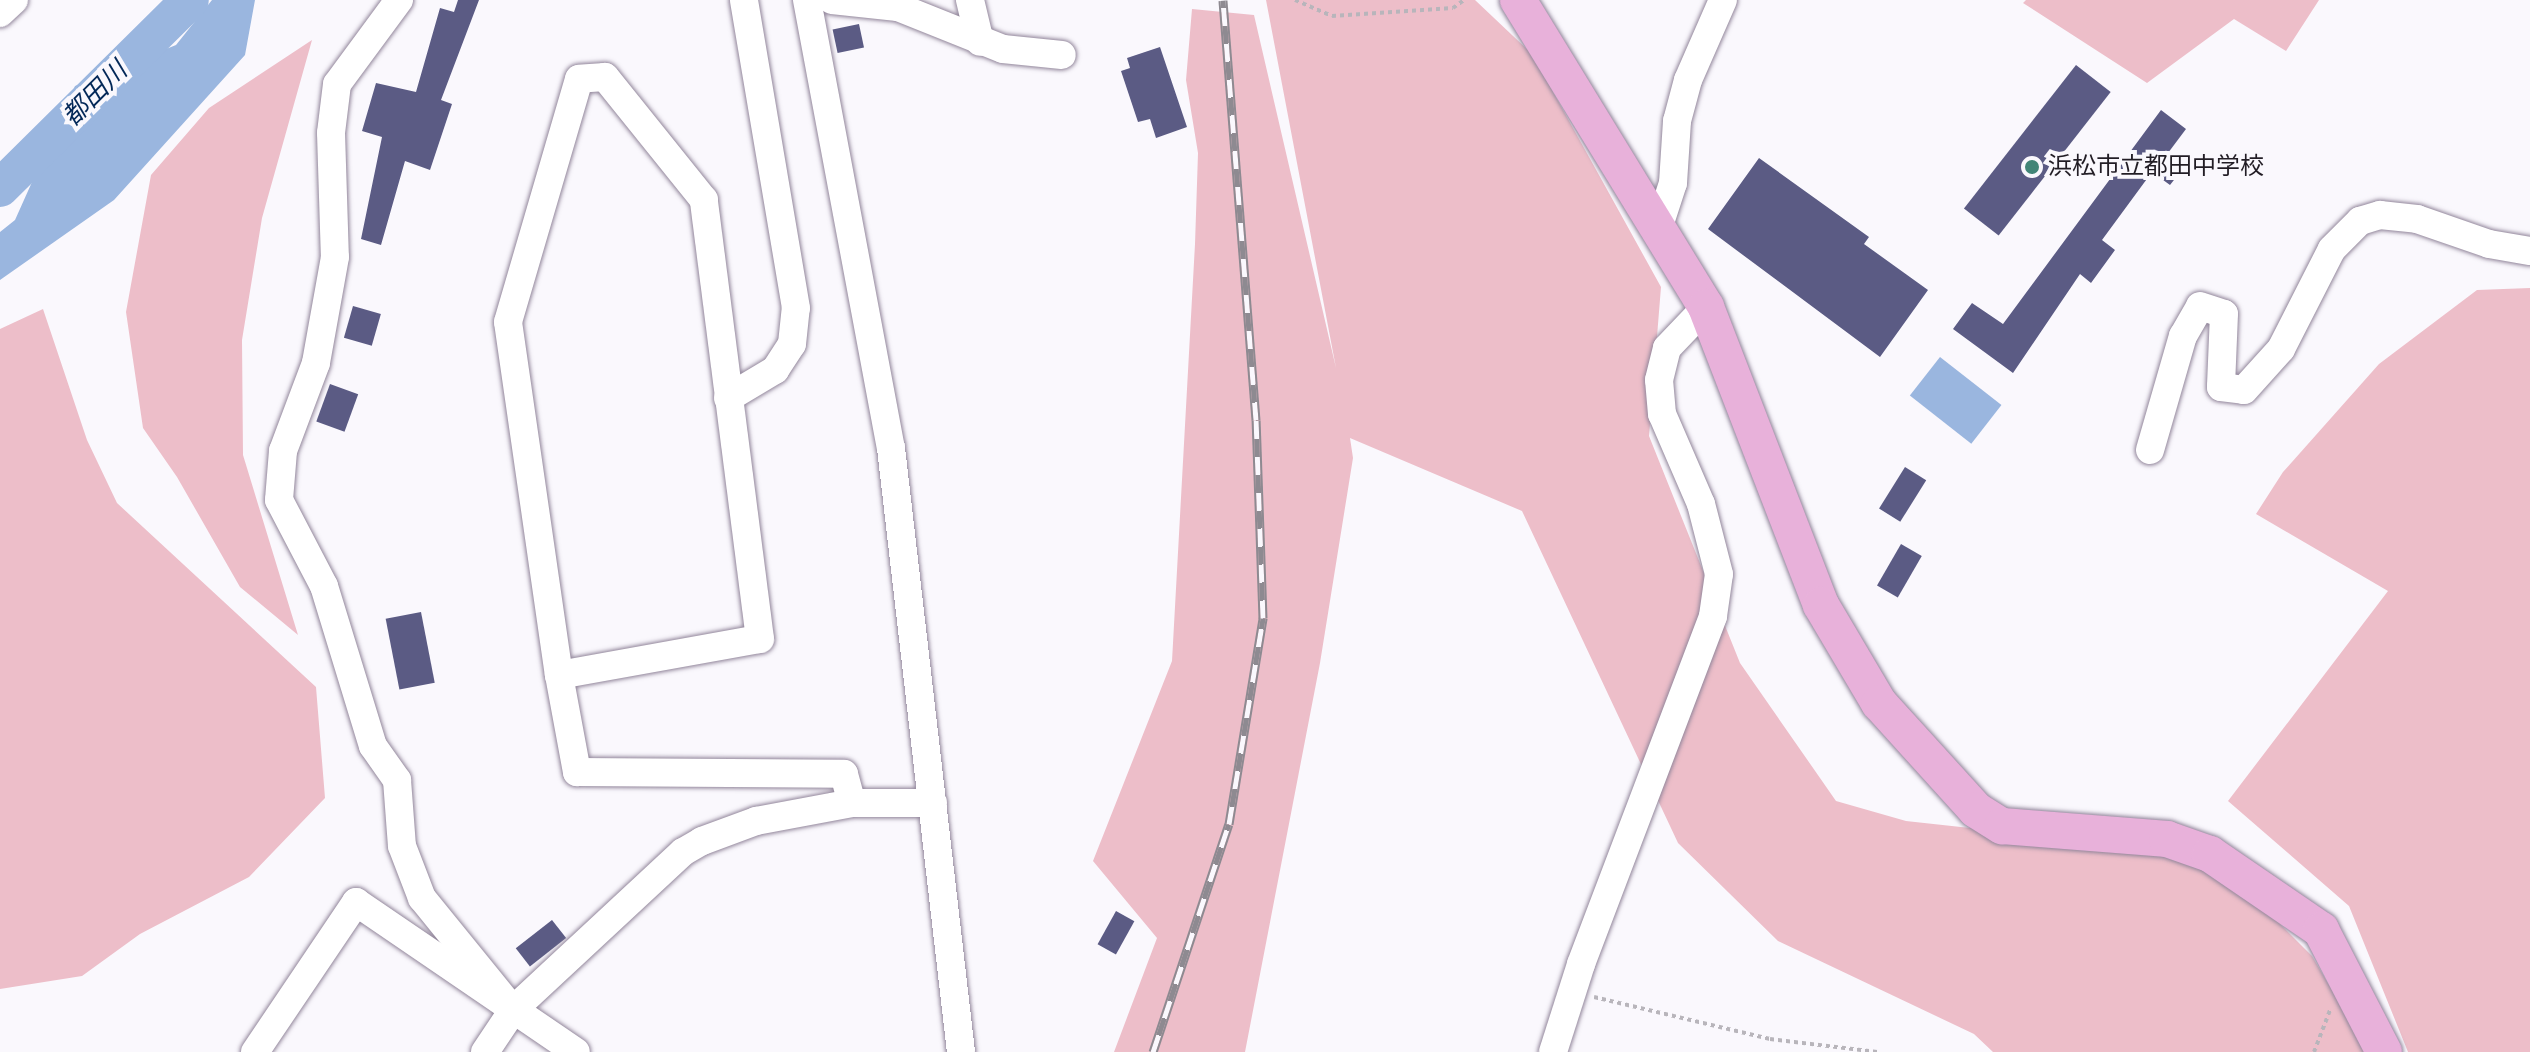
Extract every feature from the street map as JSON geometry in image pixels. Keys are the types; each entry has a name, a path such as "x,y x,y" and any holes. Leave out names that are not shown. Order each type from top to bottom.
{"main road":[{"path":"1518,0 1706,307 1821,605 1879,703 1976,810 2002,826 2167,839 2210,854 2321,930 2352,984 2384,1052"}],"street":[{"path":"0,13 14,0"},
{"path":"399,0 337,84 331,133 335,257 316,363 283,451 279,500 324,586 373,746 397,780 402,846 422,898 513,1010"},
{"path":"728,398 775,370 792,344 796,308 744,0"},
{"path":"807,0 891,448 961,1052"},
{"path":"832,0 898,7 980,42 1062,55"},
{"path":"970,0 980,42"},
{"path":"1659,226 1673,183 1677,121 1688,80 1723,0"},
{"path":"559,675 760,639 704,200 605,77 579,79 508,322 559,675 577,772 844,774 852,803"},
{"path":"2150,450 2183,336 2200,306 2224,314 2221,387 2244,390 2281,349 2332,249 2360,221 2380,215 2417,219 2489,244 2530,251"},
{"path":"1554,1052 1572,991 1713,616 1719,574 1701,504 1662,414 1659,380 1667,348 1706,307"},
{"path":"485,1052 513,1010 693,846 756,821 852,803 933,803"},
{"path":"255,1052 356,902 576,1052"}],"path":[{"path":"1295,0 1332,16 1453,8 1464,0"},
{"path":"2314,1052 2329,1010 2352,984"},
{"path":"1572,991 1770,1039 1877,1052"}],"shaded area":[{"path":"1266,0 1475,0 1532,54 1661,287 1649,436 1740,663 1836,801 1906,821 2210,854 2312,956 2368,1052 1993,1052 1974,1034 1778,941 1678,843 1522,511 1350,438 1353,458 1320,663 1245,1052 1114,1052 1157,938 1093,861 1172,661 1198,153 1186,80 1192,9 1254,15 1336,368"},
{"path":"2026,0 2319,0 2286,51 2234,19 2147,83 2023,3"},
{"path":"312,40 262,218 242,340 243,455 298,635 240,587 177,477 143,428 126,312 151,175 209,108"},
{"path":"2530,288 2530,1052 2408,1052 2349,906 2228,801 2388,591 2256,514 2283,472 2379,364 2477,290"},
{"path":"43,309 87,440 117,503 316,687 325,798 249,877 140,934 82,976 0,989 0,329"}],"water":[{"path":"212,0 255,0 245,55 114,200 0,280 0,232 15,220 75,86 176,45"},
{"path":"1940,357 2001,405 1971,444 1910,396"}],"building":[{"path":"458,0 479,0 441,100 452,104 430,170 405,161 381,245 361,239 382,137 362,131 376,83 416,92 440,8 454,12"},
{"path":"859,24 864,47 838,53 833,30"},
{"path":"1160,47 1187,127 1156,138 1150,119 1138,122 1121,71 1130,68 1127,58"},
{"path":"2076,65 2111,92 1999,236 1964,208"},
{"path":"2161,110 2186,129 2168,153 2185,166 2170,185 2152,172 2102,240 2115,250 2091,283 2080,274 2013,373 1953,329 1972,303 2003,324"},
{"path":"1759,158 1869,237 1864,244 1928,290 1880,357 1708,229"},
{"path":"353,306 381,314 372,346 344,338"},
{"path":"330,384 358,394 345,432 316,422"},
{"path":"1905,467 1926,480 1900,522 1879,509"},
{"path":"1901,544 1922,556 1898,598 1877,586"},
{"path":"421,612 435,683 399,690 386,619"},
{"path":"1116,911 1134,921 1116,954 1098,944"},
{"path":"552,920 566,938 530,966 516,948"}],"waterway":[{"name":"都田川","path":"0,188 190,0"}],"railway":[{"path":"1153,1052 1229,824 1263,618 1256,420 1223,0"}],"place":[{"name":"浜松市立都田中学校","path":"2032,167"}]}
